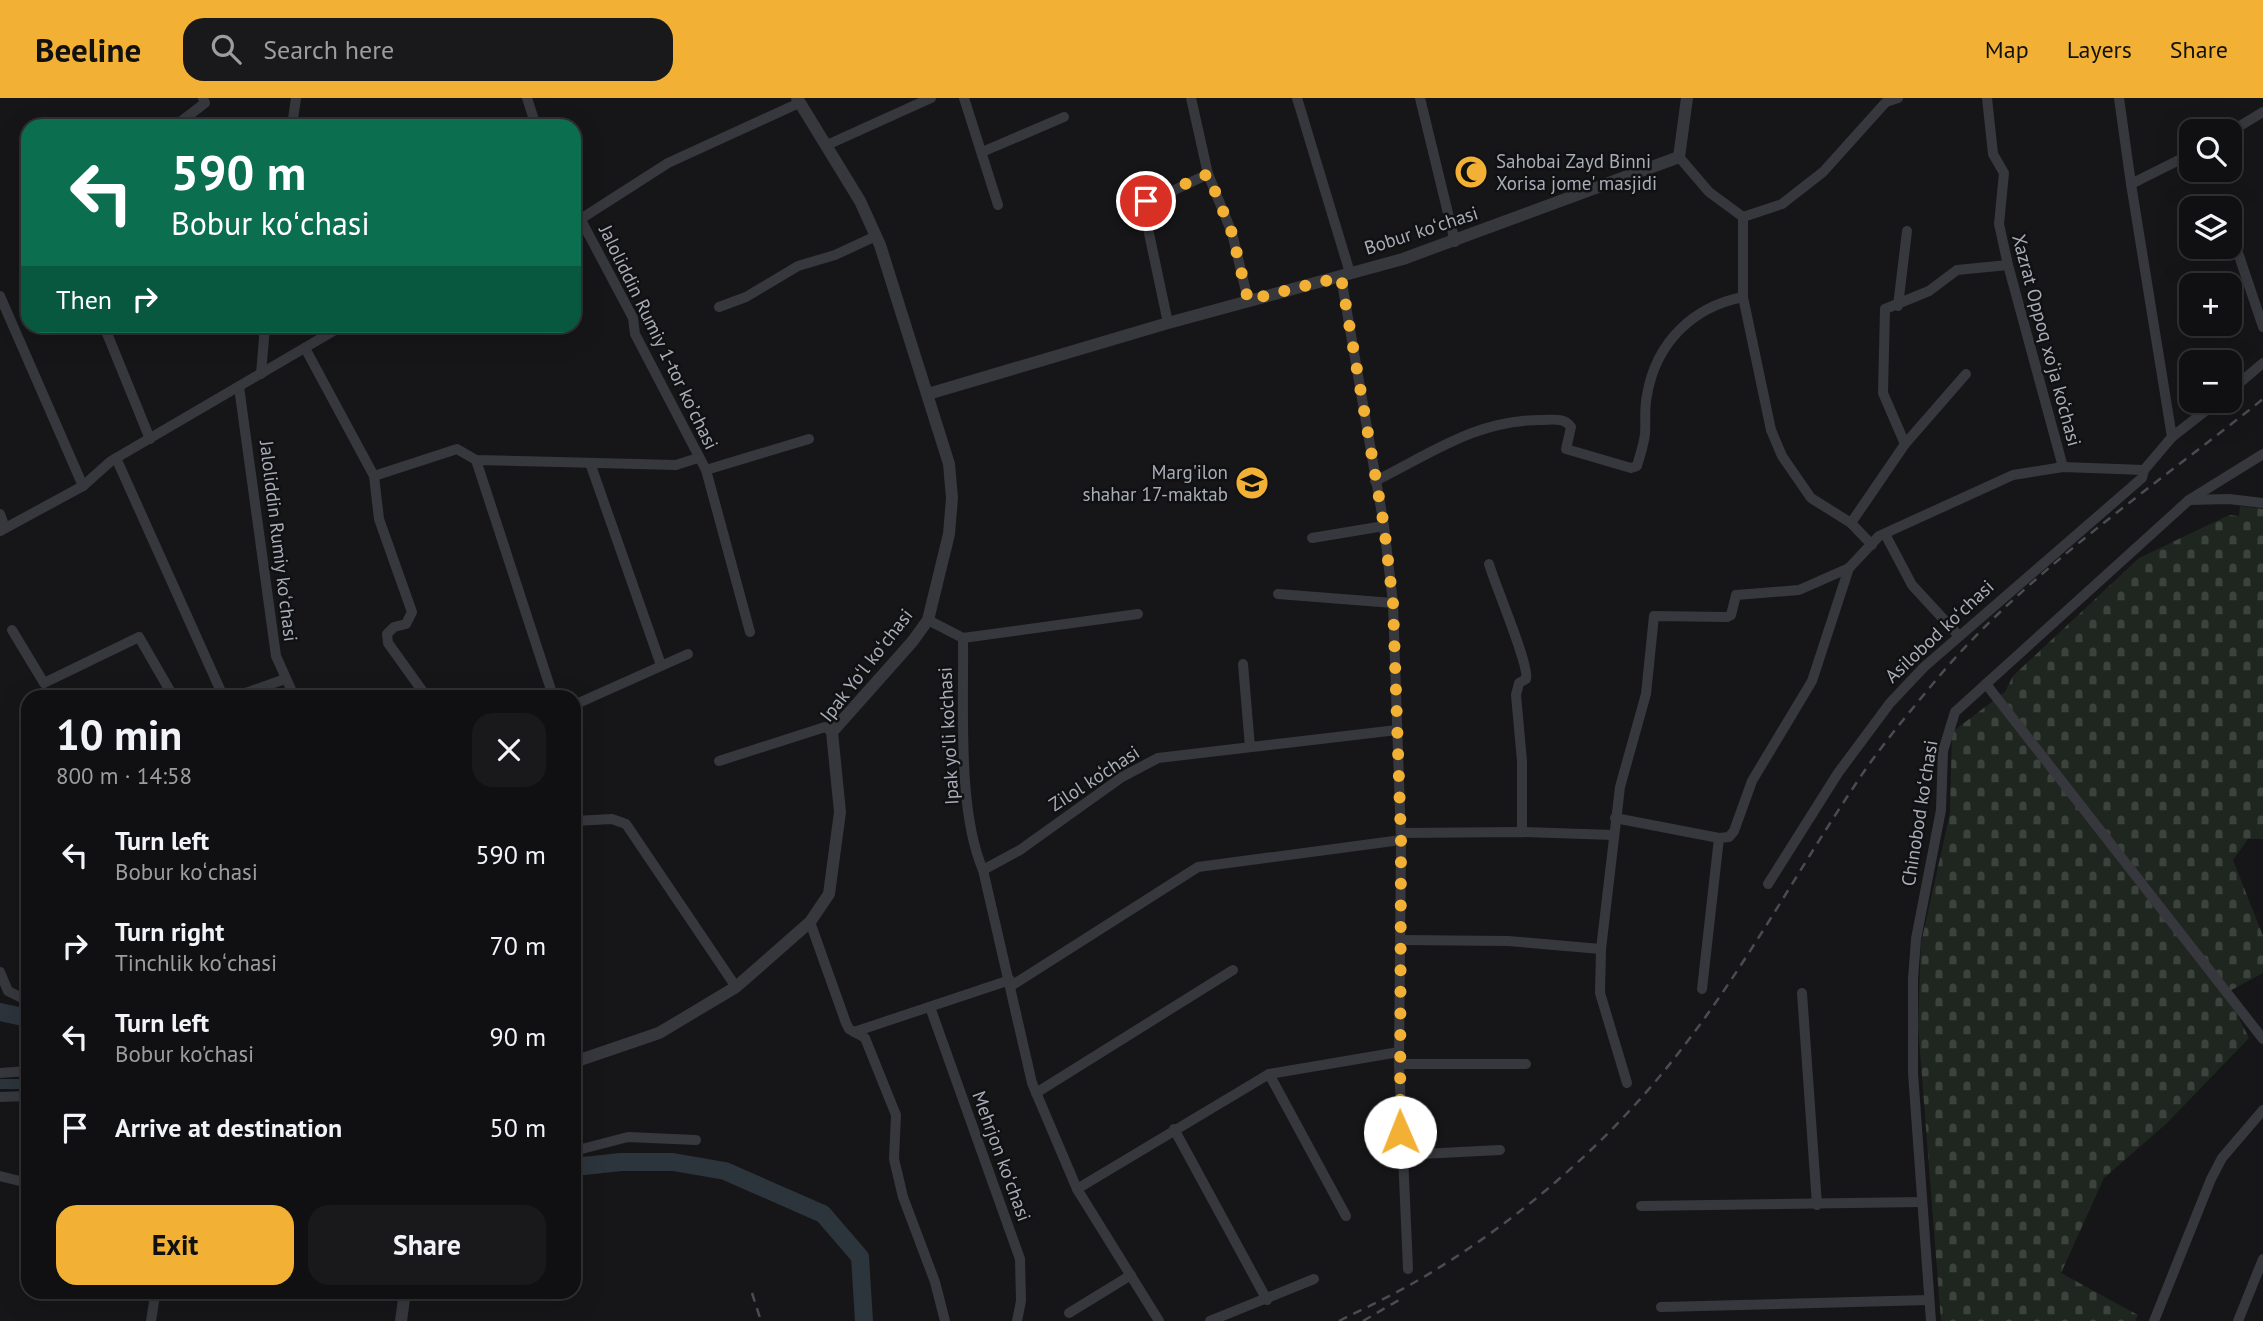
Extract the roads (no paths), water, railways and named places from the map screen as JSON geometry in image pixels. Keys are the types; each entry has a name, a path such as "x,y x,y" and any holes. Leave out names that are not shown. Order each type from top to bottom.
{"street":[{"path":"184,119 205,103 203,98"},
{"path":"293,119 296,98"},
{"path":"527,98 534,119"},
{"path":"827,145 931,98"},
{"path":"964,98 998,205"},
{"path":"1191,98 1208,174 1232,233 1248,300"},
{"path":"1297,98 1345,275 1384,526 1393,603 1401,836 1401,1155 1408,1269"},
{"path":"1420,98 1455,242"},
{"path":"1687,98 1679,157 1709,192 1743,217"},
{"path":"1743,217 1782,204 1823,172 1886,102 1898,98"},
{"name":"Xazrat Oppoq xo‘ja ko‘chasi","path":"1987,98 1993,154 2004,173 1999,224 2007,265 2063,467"},
{"path":"2119,98 2172,437"},
{"path":"581,218 668,163 798,101"},
{"name":"Ipak Yoʻl koʻchasi","path":"581,1060 659,1032 736,987 810,922 829,894 840,812 832,732 912,642 928,620 949,534 949,464 876,236 827,145 798,101"},
{"path":"2242,125 2263,112"},
{"path":"982,152 1064,117"},
{"name":"Bobur koʻchasi","path":"928,394 1455,242 1679,157"},
{"path":"2131,184 2179,160"},
{"path":"1168,323 1143,205 1208,174"},
{"path":"1743,217 1743,297 1771,430 1782,456 1811,498 1851,523 1872,545"},
{"name":"Jaloliddin Rumiy 1-tor koʼchasi","path":"581,230 633,318 635,334 706,470 750,632"},
{"path":"1898,306 1907,230"},
{"path":"719,307 746,297 798,266 835,255 876,236"},
{"path":"2240,259 2263,327"},
{"path":"1905,444 1884,393 1885,309 1898,306 1929,291 1957,270 2007,265"},
{"path":"0,296 83,486"},
{"path":"1375,481 1469,433 1513,420 1560,420 1571,427 1566,449 1631,468 1637,466 1645,435 1647,394 1667,341 1681,327 1718,302 1743,297"},
{"path":"107,333 150,439"},
{"path":"261,374 264,333"},
{"path":"0,514 3,529 83,486 116,458 330,333"},
{"path":"304,348 374,476 379,519 412,612 406,624 394,627 387,634 388,643 422,690"},
{"path":"2242,381 2263,363"},
{"path":"1851,523 1905,444 1965,374"},
{"name":"Jaloliddin Rumiy koʻchasi","path":"239,387 276,656 291,690"},
{"name":"Asilobod koʻchasi","path":"1768,884 1864,734 1924,667 2142,478 2144,470 2172,437 2203,413"},
{"name":"Jaloliddin Rumiy 1-tor koʼchasi","path":"706,470 810,439"},
{"path":"374,476 457,449 476,460 676,465 698,458"},
{"name":"Chinobod koʻchasi","path":"1931,1321 1913,1073 1913,979 1916,939 1941,810 1943,751 1955,712 2189,500 2263,454"},
{"path":"116,458 220,690"},
{"path":"476,460 550,690"},
{"path":"590,463 662,665"},
{"path":"1627,1083 1600,993 1601,949 1615,818 1620,788 1646,694 1654,616 1727,617 1731,615 1736,595 1799,590 1849,568 1885,534 2013,475 2063,467 2144,470"},
{"path":"2189,500 2229,499 2263,503"},
{"path":"1312,538 1384,526"},
{"path":"1885,534 1921,598 1959,636"},
{"path":"1489,564 1506,617 1527,664 1526,679 1519,683 1517,695 1522,761 1522,832"},
{"path":"1615,818 1718,838 1729,837 1734,831 1752,781 1812,681 1849,568"},
{"path":"1278,594 1393,603"},
{"path":"928,620 963,638 1138,614"},
{"path":"12,630 44,683 139,636 170,690"},
{"name":"Ipak yo'li ko'chasi","path":"963,638 965,770 977,855 983,870"},
{"path":"581,702 688,654"},
{"path":"1243,664 1250,747"},
{"path":"253,690 285,678"},
{"path":"1986,684 2263,1039"},
{"path":"719,761 825,727 832,732"},
{"name":"Zilol ko‘chasi","path":"983,870 1020,850 1122,777 1158,758 1396,730"},
{"path":"581,821 612,819 626,824 736,987"},
{"path":"854,1032 1011,983 1198,867 1401,836 1522,832 1614,835"},
{"path":"1702,989 1718,838"},
{"path":"983,870 1036,1093 1077,1189 1159,1321"},
{"path":"810,922 846,1023 854,1032 865,1038 896,1115 894,1159 903,1197 935,1282 945,1321"},
{"path":"1401,940 1508,941 1601,949"},
{"path":"1036,1093 1233,970"},
{"path":"0,972 8,991 21,998"},
{"path":"1802,993 1817,1205"},
{"name":"Mehrjon koʻchasi","path":"930,1007 1020,1259 1021,1301 1017,1321"},
{"path":"1077,1189 1145,1151 1174,1129 1269,1073 1399,1058 1525,1064"},
{"path":"0,1073 21,1072"},
{"path":"1269,1073 1346,1216"},
{"path":"0,1097 21,1096"},
{"path":"2154,1321 2211,1179 2222,1158 2263,1110"},
{"path":"1174,1129 1267,1300"},
{"path":"581,1149 628,1137 696,1140"},
{"path":"1401,1155 1500,1150"},
{"path":"0,1175 21,1181"},
{"path":"1641,1206 1922,1202"},
{"path":"2238,1321 2263,1259"},
{"path":"1069,1313 1131,1275"},
{"path":"1210,1321 1314,1279"},
{"path":"151,1321 155,1299"},
{"path":"400,1320 404,1299"},
{"path":"1661,1307 1929,1300"}],"waterway":[{"path":"0,1012 21,1016"},
{"path":"0,1084 21,1084"},
{"path":"581,1166 621,1162 673,1162 725,1171 823,1214 860,1257 864,1321"}],"railway":[{"path":"1339,1321 1412,1284 1494,1231 1562,1177 1593,1148 1653,1085 1704,1019 1864,771 1936,680 2009,603 2050,567 2263,399"},
{"path":"752,1293 761,1321"},
{"path":"1363,1321 1399,1300"}],"place":[{"name":"Sahobai Zayd Binni Xorisa jome' masjidi","path":"1471,172"},
{"name":"Marg'ilon shahar 17-maktab","path":"1252,483"}]}
